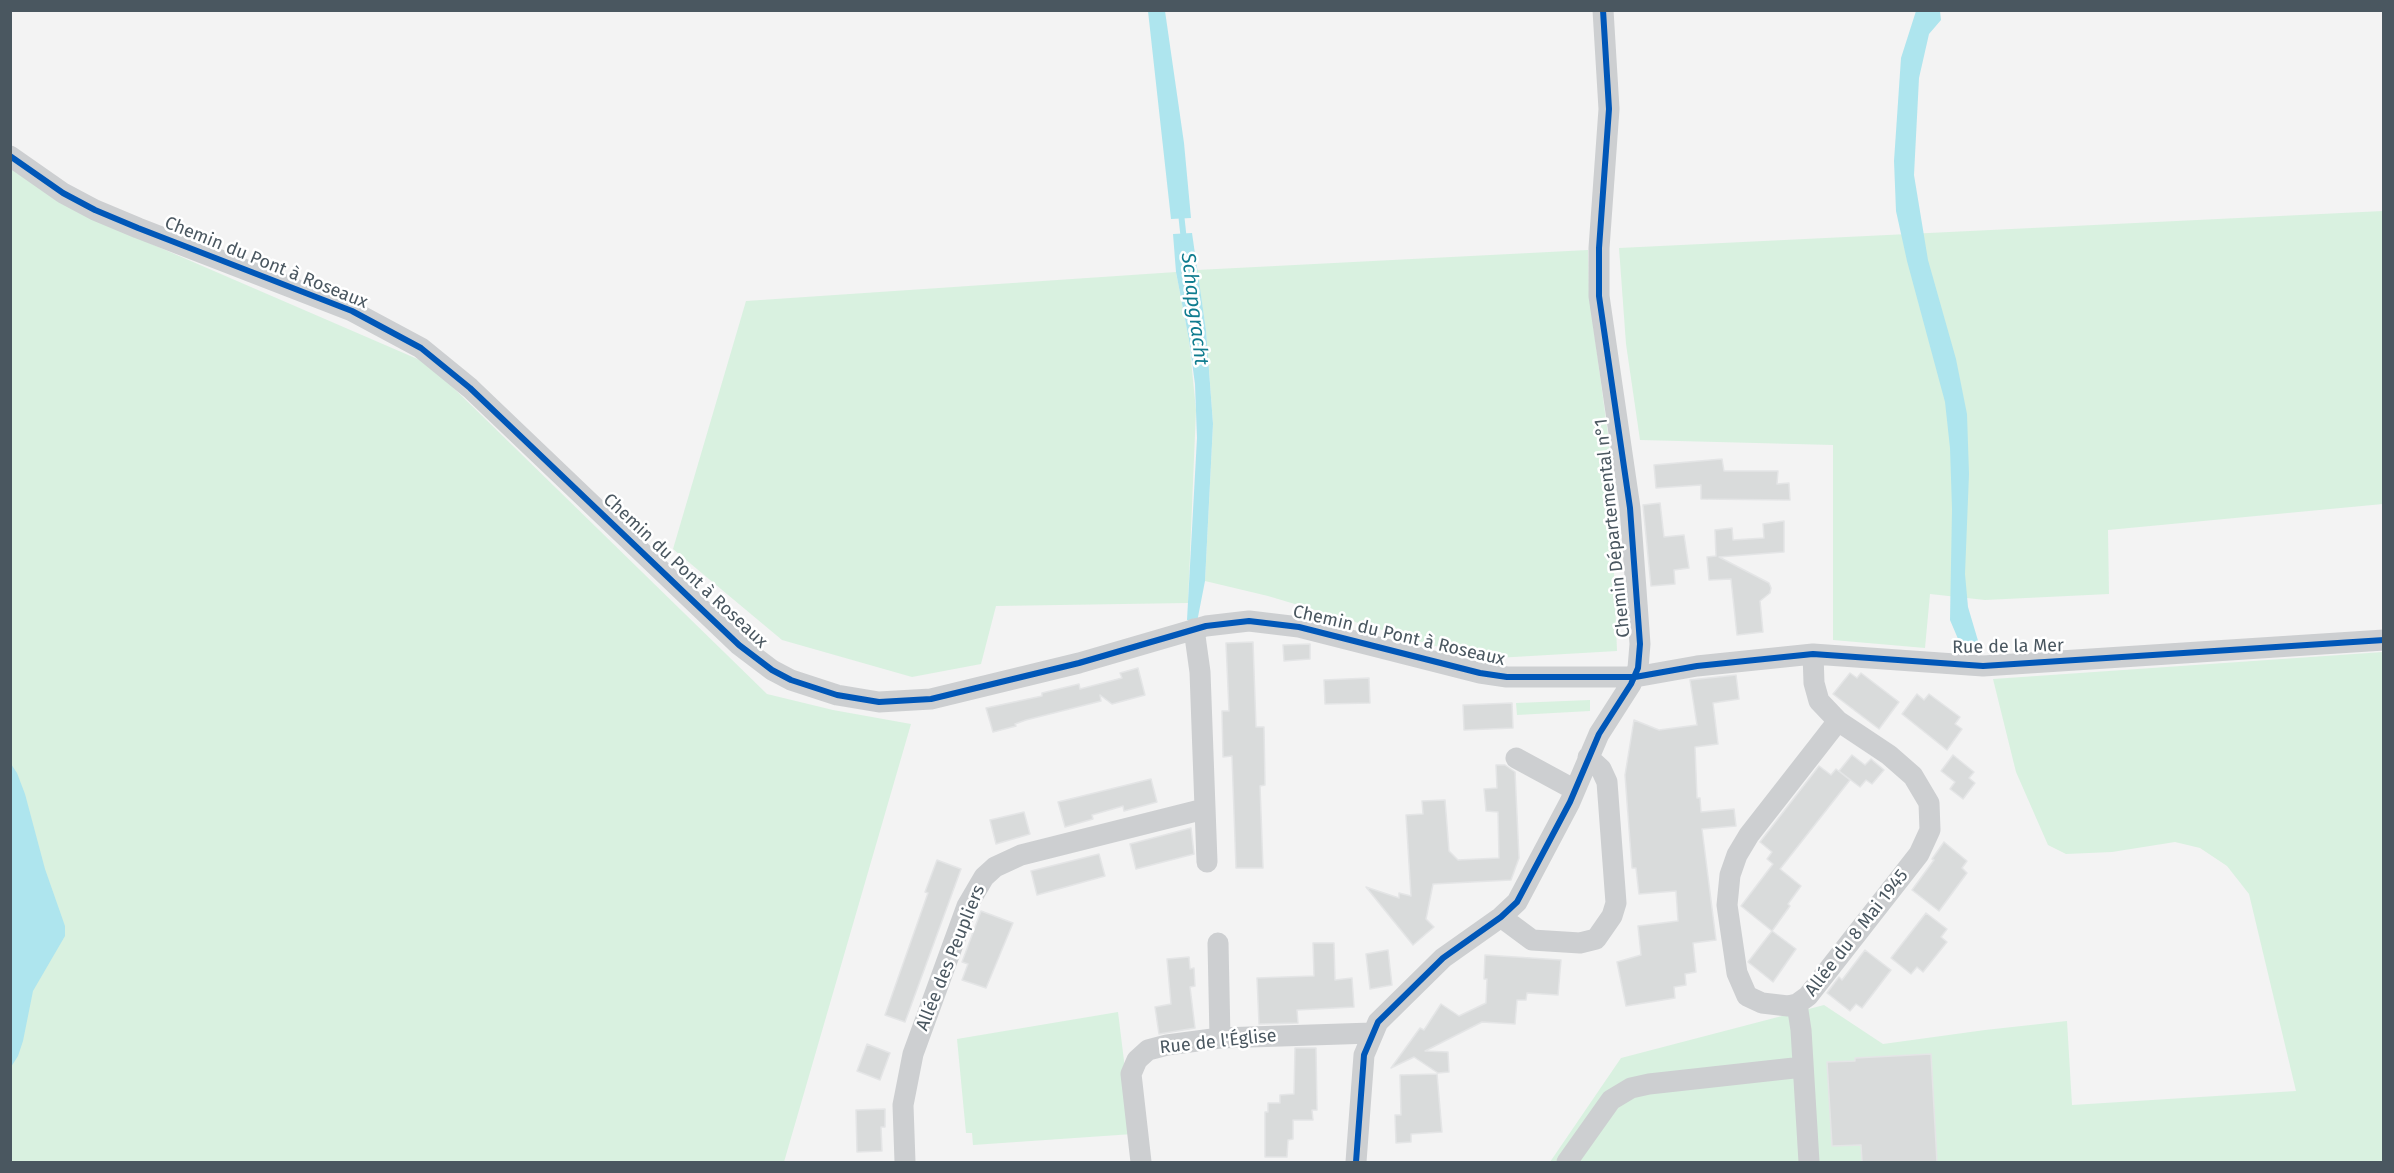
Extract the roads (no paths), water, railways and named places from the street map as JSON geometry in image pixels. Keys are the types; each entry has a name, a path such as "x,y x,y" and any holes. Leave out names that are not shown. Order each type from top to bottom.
{"street":[{"name":"Chemin Départemental n°1","path":"1356,1162 1364,1061 1372,1033 1384,1014 1443,958 1502,917 1522,895 1575,790 1587,757 1604,724 1635,677 1640,644 1630,508 1599,296 1599,248 1609,109 1603,10"},
{"name":"Chemin du Pont à Roseaux","path":"10,156 63,193 95,210 352,311 421,348 470,388 733,640 772,670 801,685 825,693 866,701 931,699 1079,663 1225,622 1273,623 1325,633 1488,675 1635,677"},
{"path":"1194,629 1200,672 1207,862"},
{"name":"Rue de la Mer","path":"1635,677 1697,666 1813,654 1983,666 2384,640"},
{"name":"Allée du 8 Mai 1945","path":"1813,654 1816,693 1825,709 1838,721 1889,755 1913,776 1929,803 1930,830 1919,854 1814,989 1797,1004 1779,1006 1762,1004 1747,996 1743,990 1735,962 1727,905 1728,884 1733,864 1743,844 1838,721"},
{"path":"1502,917 1532,940 1580,943 1596,939 1612,916 1616,895 1607,782 1601,769 1587,757"},
{"path":"1516,758 1575,790"},
{"name":"Allée des Peupliers","path":"905,1162 903,1106 912,1060 967,906 984,876 1001,863 1021,855 1204,809"},
{"path":"1218,943 1220,1038"},
{"path":"1797,1004 1801,1030 1809,1162"},
{"name":"Rue de l'Église","path":"1141,1162 1131,1074 1137,1060 1148,1050 1220,1038 1372,1033"},
{"path":"1567,1162 1611,1100 1631,1088 1693,1078 1803,1067"}],"water":[{"path":"1148,11 1165,11 1184,143 1191,218 1171,219"},
{"path":"1916,11 1940,11 1941,20 1929,34 1919,78 1914,175 1928,260 1956,359 1967,414 1969,474 1965,574 1968,607 1979,644 1979,653 1964,653 1950,620 1952,509 1950,448 1945,402 1896,211 1894,161 1901,58"},
{"path":"1192,233 1206,330 1213,424 1205,581 1197,622 1187,620 1197,438 1195,384 1176,272 1173,234"},
{"path":"11,764 25,794 45,869 65,926 65,936 33,991 23,1041 11,1067"}],"waterway":[{"name":"Schapgracht","path":"1181,213 1184,241"}]}
